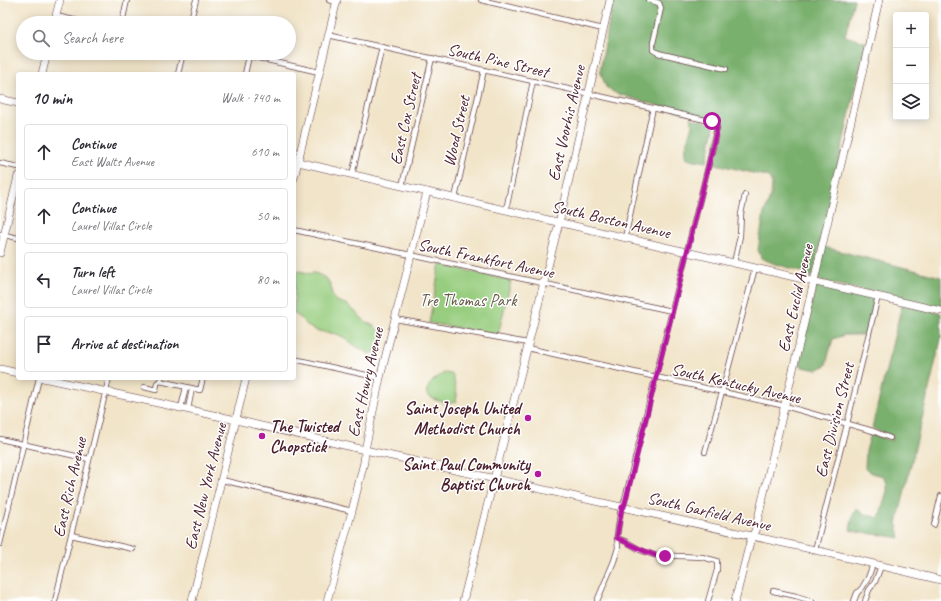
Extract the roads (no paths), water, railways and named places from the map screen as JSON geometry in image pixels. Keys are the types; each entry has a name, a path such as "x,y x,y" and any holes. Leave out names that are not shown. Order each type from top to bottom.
{"street":[{"path":"56,16 60,0"},
{"path":"124,16 127,0"},
{"path":"192,16 196,0"},
{"path":"481,0 603,29"},
{"name":"East Voorhis Avenue","path":"463,601 559,222 610,0"},
{"path":"649,0 659,3 661,8 653,43 653,50 658,53 726,69"},
{"name":"East Euclid Avenue","path":"735,601 750,542 755,531 785,406 879,0"},
{"path":"296,162 328,35 334,1"},
{"name":"South Pine Street","path":"328,35 710,120 715,123 717,128 687,252"},
{"path":"352,175 382,47"},
{"name":"East Cox Street","path":"402,186 432,58"},
{"path":"42,72 45,60"},
{"path":"178,72 181,60"},
{"path":"245,72 248,60"},
{"path":"266,60 319,72"},
{"name":"Wood Street","path":"454,198 484,70"},
{"path":"506,210 533,81"},
{"path":"0,99 16,103"},
{"path":"625,238 653,108"},
{"name":"South Boston Avenue","path":"296,162 941,311"},
{"path":"0,163 16,167"},
{"path":"0,253 2,234 16,183"},
{"name":"East Howry Avenue","path":"327,601 364,462 365,450 380,378 427,192"},
{"path":"734,263 740,236 741,214 745,195"},
{"name":"South Frankfort Avenue","path":"296,230 672,311"},
{"path":"2,234 16,238"},
{"path":"598,601 618,548 617,538 622,507 687,252"},
{"path":"705,452 755,268"},
{"name":"East Division Street","path":"815,550 878,296"},
{"name":"South Kentucky Avenue","path":"395,319 528,346 655,378 785,406 873,431 890,438"},
{"path":"296,359 380,378"},
{"path":"0,369 16,373"},
{"path":"0,544 39,380"},
{"name":"South Garfield Avenue","path":"52,380 184,408 365,450 815,550 941,580"},
{"name":"East Rich Avenue","path":"55,601 108,380"},
{"path":"144,387 156,390 157,383 160,380 200,390 202,380"},
{"name":"East New York Avenue","path":"192,601 246,380"},
{"path":"184,408 186,387"},
{"path":"184,408 192,389"},
{"path":"0,439 89,458"},
{"path":"222,480 352,511"},
{"path":"934,525 941,496"},
{"path":"71,535 133,549"},
{"path":"617,538 640,550 654,555 702,558 717,561 717,570 708,601"},
{"path":"854,601 856,593 862,588 868,578 873,564"},
{"path":"867,600 869,590 875,582 881,566"},
{"path":"773,591 812,601"}],"place":[{"name":"Saint Joseph United Methodist Church","path":"528,418"},
{"name":"The Twisted Chopstick","path":"262,436"},
{"name":"Saint Paul Community Baptist Church","path":"538,474"}],"park label":[{"name":"Tre Thomas Park","path":"468,300"}]}
